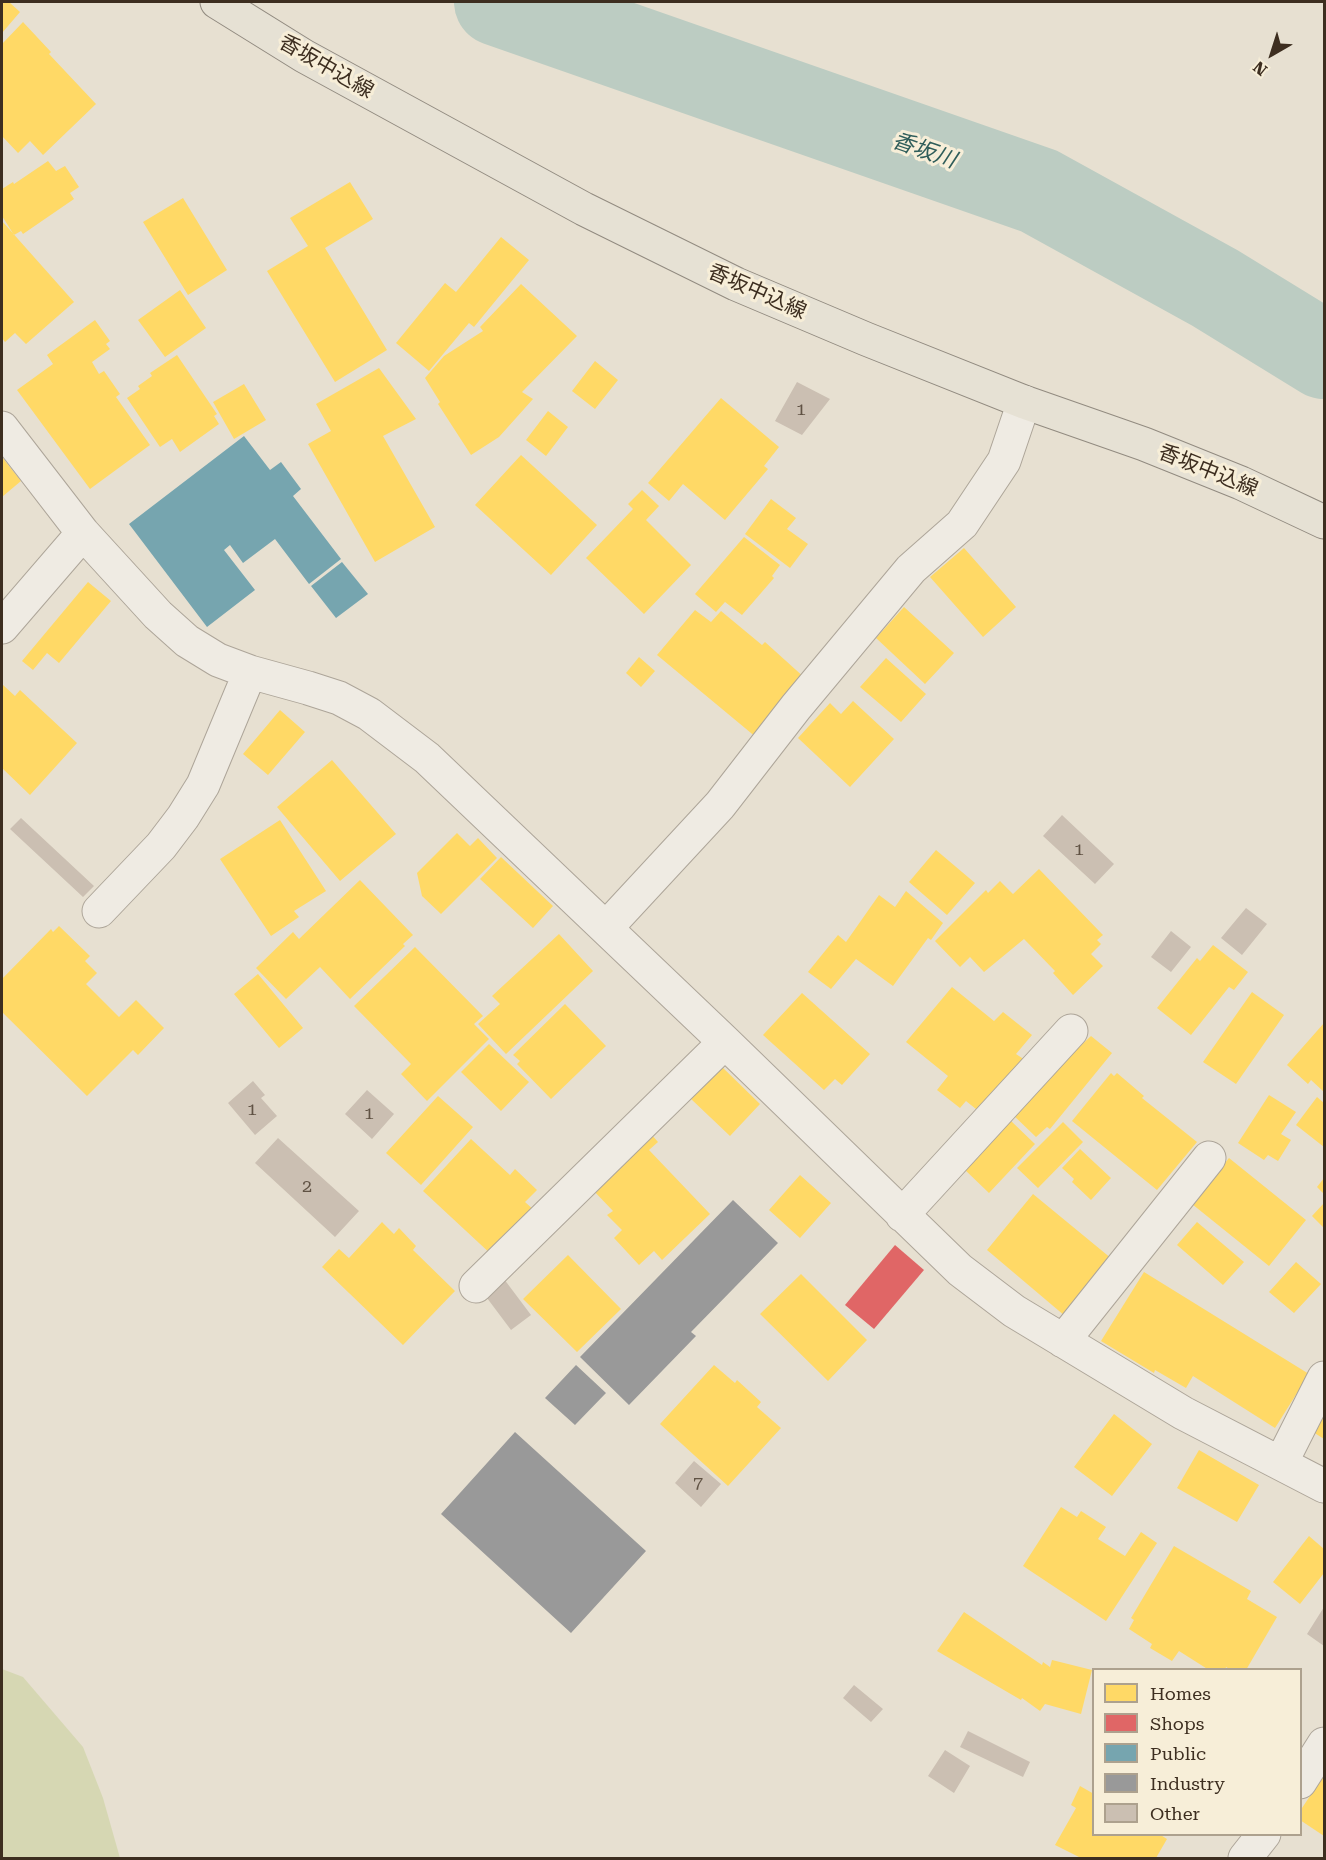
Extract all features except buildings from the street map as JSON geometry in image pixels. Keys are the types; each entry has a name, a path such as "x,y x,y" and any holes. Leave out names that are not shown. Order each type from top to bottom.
{"main road":[{"name":"香坂中込線","path":"217,2 304,56 584,209 736,284 876,344 1023,402 1144,444 1241,483 1324,522"}],"street":[{"path":"606,928 720,805 796,707 911,569 962,524 1004,461 1023,402"},
{"path":"2,428 83,533 158,615 187,641 218,660 250,672 339,698 369,714 427,758 960,1270 1014,1311 1183,1413 1324,1486"},
{"path":"2,627 83,533"},
{"path":"99,911 161,846 183,817 203,785 250,672"},
{"path":"902,1215 1071,1031"},
{"path":"476,1286 725,1042"},
{"path":"1063,1341 1209,1158"},
{"path":"1281,1463 1324,1377"},
{"path":"1302,1779 1324,1744"},
{"path":"1245,1858 1262,1836"}],"green space":[{"path":"2,1669 23,1677 83,1747 103,1798 120,1858 2,1858"}],"waterway":[{"name":"香坂川","path":"498,2 1039,191 1215,288 1324,355"}]}
